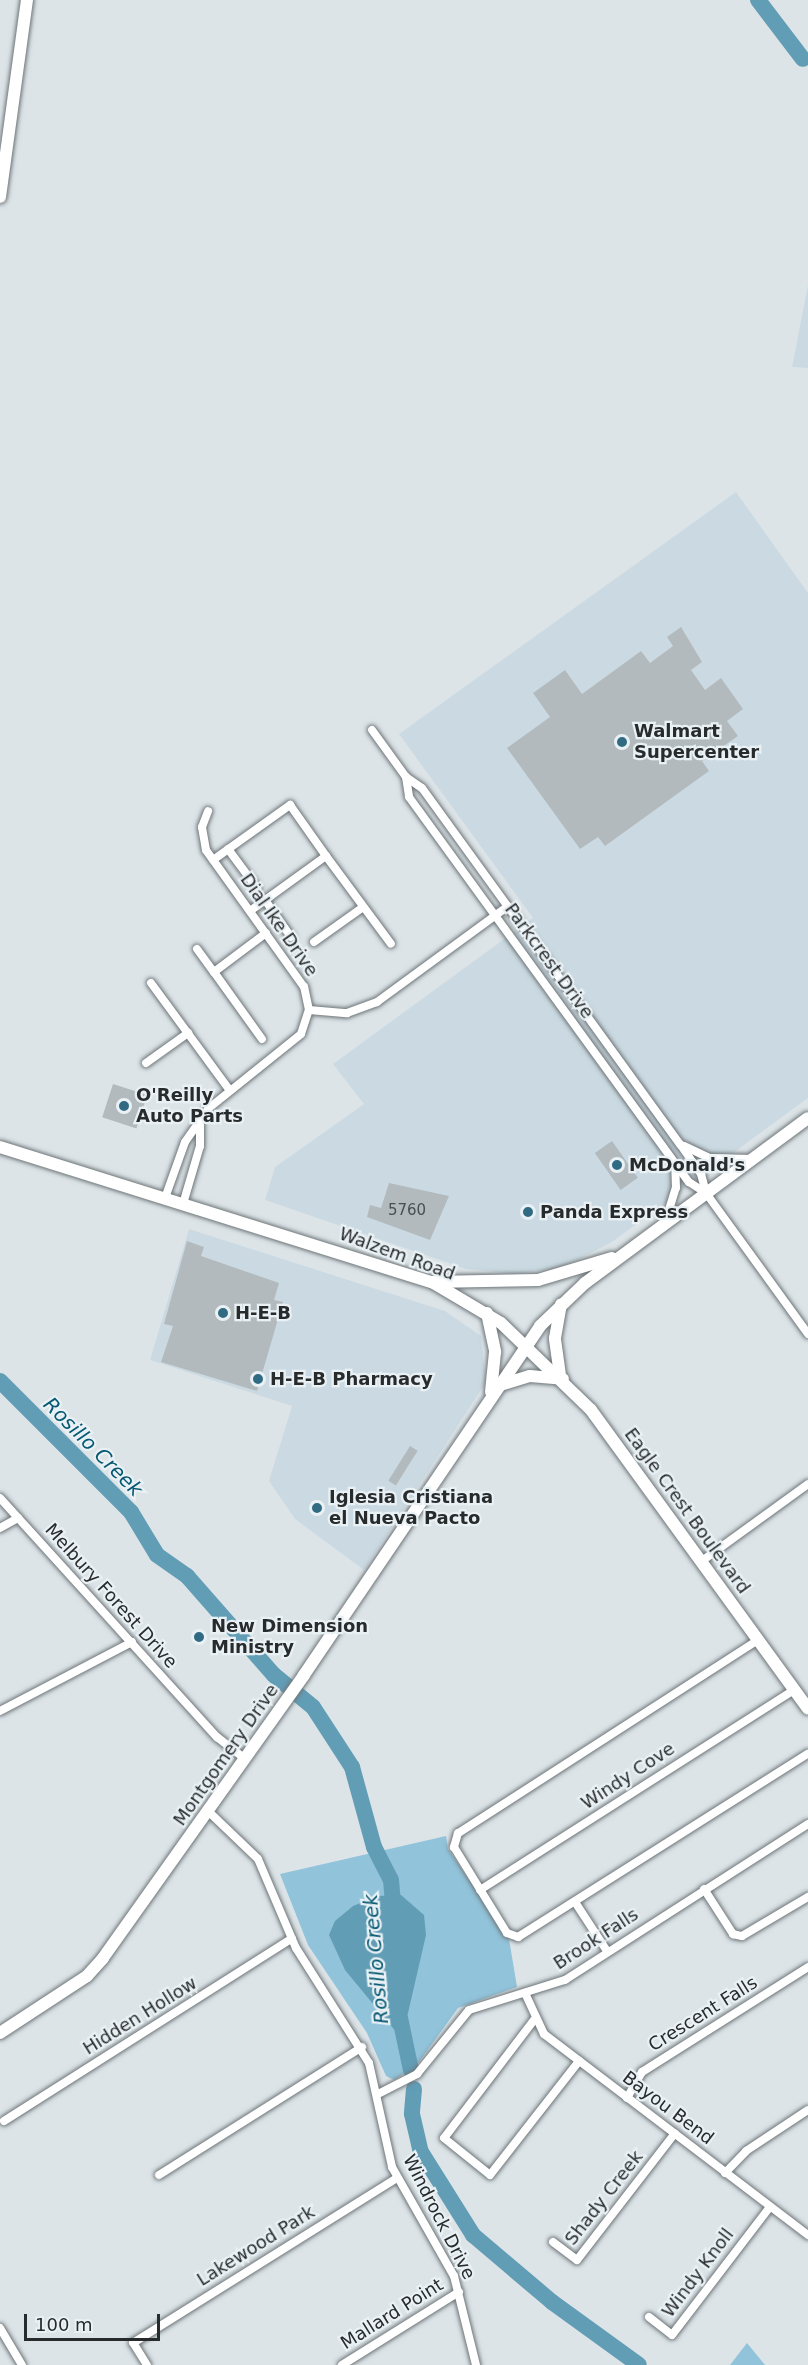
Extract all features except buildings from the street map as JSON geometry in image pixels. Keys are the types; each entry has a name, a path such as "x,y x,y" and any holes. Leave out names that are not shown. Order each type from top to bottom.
{"main road":[{"path":"0,197 27,0"},
{"path":"525,1344 561,1304 621,1255 808,1118"},
{"name":"Walzem Road","path":"0,1147 432,1282 487,1313 525,1344"},
{"path":"432,1282 538,1280 621,1255"},
{"path":"497,1386 530,1376 562,1377 555,1338 561,1304"},
{"path":"487,1313 495,1352 490,1397"},
{"name":"Eagle Crest Boulevard","path":"525,1344 562,1377 702,1561 808,1709"},
{"name":"Montgomery Drive","path":"0,2033 87,1976 281,1707 525,1344"}],"street":[{"name":"Parkcrest Drive","path":"372,730 406,777 422,788 680,1144 701,1174 706,1193"},
{"name":"Parkcrest Drive","path":"406,777 409,797 674,1161 706,1193 808,1334"},
{"path":"409,797 422,788"},
{"path":"213,860 290,805 391,944"},
{"name":"Dial Ike Drive","path":"208,810 202,839 213,860 304,987 309,1010"},
{"path":"228,849 256,888"},
{"path":"250,911 326,856"},
{"path":"265,900 291,937"},
{"path":"165,1198 185,1142 228,1088 300,1034 309,1010 347,1013 377,1002 508,906"},
{"path":"314,942 363,907"},
{"path":"214,972 266,933"},
{"path":"197,949 262,1039"},
{"path":"151,982 228,1088"},
{"path":"147,1064 188,1033"},
{"path":"183,1204 200,1146 200,1125"},
{"name":"Parkcrest Drive","path":"680,1144 710,1158 753,1158"},
{"path":"665,1224 676,1188 674,1161"},
{"path":"799,1322 808,1315"},
{"path":"702,1561 808,1484"},
{"name":"Melbury Forest Drive","path":"0,1498 199,1716 244,1759"},
{"path":"0,1528 18,1518"},
{"path":"759,1640 458,1833 454,1847 511,1936 537,1927 808,1754"},
{"path":"0,1711 132,1642"},
{"name":"Windy Cove","path":"480,1890 794,1690"},
{"name":"Windrock Drive","path":"208,1811 258,1859 292,1938 362,2047 378,2094 397,2178 459,2292 476,2365"},
{"name":"Brook Falls","path":"378,2094 417,2074 469,2010 565,1980 808,1824"},
{"path":"704,1889 733,1934 742,1936 808,1897"},
{"path":"575,1902 607,1951"},
{"name":"Hidden Hollow","path":"4,2121 292,1938"},
{"name":"Crescent Falls","path":"627,2098 642,2072 808,1967"},
{"name":"Bayou Bend","path":"525,1993 534,2020 579,2061 769,2208 808,2235"},
{"path":"534,2020 444,2138 490,2175 579,2061"},
{"path":"159,2175 362,2047"},
{"path":"725,2173 746,2151 808,2110"},
{"name":"Shady Creek","path":"553,2242 577,2260 675,2133"},
{"name":"Lakewood Park","path":"147,2365 133,2343 397,2178"},
{"name":"Windy Knoll","path":"649,2317 672,2335 769,2208"},
{"name":"Mallard Point","path":"342,2365 459,2292"},
{"path":"0,2328 22,2365"}],"shaded area":[{"path":"808,285 808,368 792,367"},
{"path":"736,492 808,593 808,1098 612,1242 564,1267 517,1274 466,1269 265,1200 275,1167 364,1104 333,1064 533,918 399,734"},
{"path":"189,1229 445,1311 481,1336 486,1382 364,1570 295,1519 269,1481 292,1406 150,1360"},
{"path":"446,1836 448,1849 509,1939 517,1987 458,2008 416,2066 394,2080 386,2076 367,2033 308,1945 280,1874"},
{"path":"747,2343 765,2365 730,2365"}],"water":[{"path":"401,1895 424,1915 426,1935 402,2039 345,1970 329,1935 335,1921 353,1906 378,1896"}],"waterway":[{"path":"758,0 803,59"},
{"name":"Rosillo Creek","path":"0,1381 131,1512 157,1555 187,1576 274,1675 313,1707 352,1767 374,1847 391,1880 394,1917"},
{"name":"Rosillo Creek","path":"400,2018 411,2070"},
{"name":"Rosillo Creek","path":"414,2089 412,2114 421,2152 473,2235 552,2302 639,2365"}],"place":[{"name":"Walmart Supercenter","path":"622,742"},
{"name":"O'Reilly Auto Parts","path":"124,1106"},
{"name":"McDonald's","path":"617,1165"},
{"name":"Panda Express","path":"528,1212"},
{"name":"H-E-B","path":"223,1313"},
{"name":"H-E-B Pharmacy","path":"258,1379"},
{"name":"Iglesia Cristiana el Nueva Pacto","path":"317,1508"},
{"name":"New Dimension Ministry","path":"199,1637"}]}
